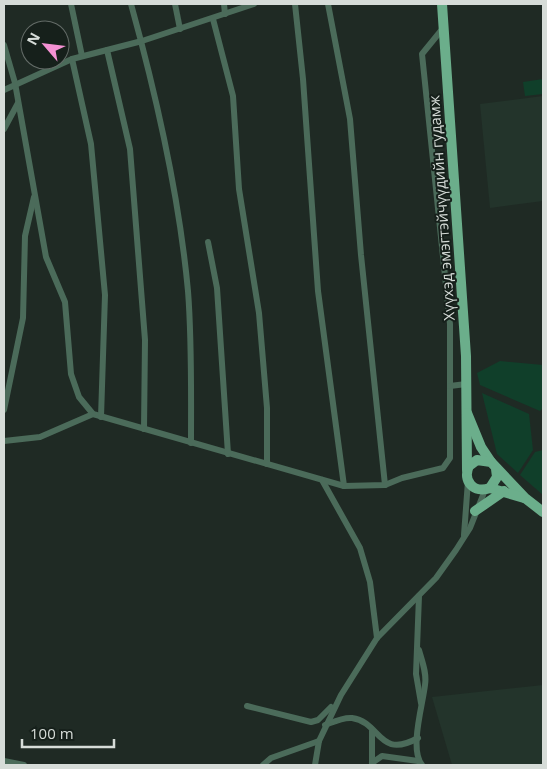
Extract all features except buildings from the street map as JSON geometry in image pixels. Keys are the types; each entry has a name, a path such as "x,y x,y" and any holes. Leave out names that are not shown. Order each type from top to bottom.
{"main road":[{"name":"Хүүхэд эмэгтэйчүүдийн гудамж","path":"442,4 466,356 467,476 475,488 504,491 525,498"},
{"name":"Хүүхэд эмэгтэйчүүдийн гудамж","path":"466,410 481,448 525,498 543,512"},
{"path":"467,476 477,460 494,465 497,477 487,489"},
{"path":"475,511 504,491"}],"street":[{"path":"71,4 82,56"},
{"path":"131,4 142,41 170,158 188,290 191,344 191,443"},
{"path":"175,4 180,29"},
{"path":"224,4 225,14"},
{"path":"4,90 14,83 72,59 142,41 254,4"},
{"path":"295,4 305,98 318,291 344,486"},
{"path":"328,4 350,120 361,255 385,485"},
{"path":"213,19 233,96 239,189 259,313 267,408 267,464"},
{"path":"4,44 7,65 14,83 18,103 46,257 65,302 71,374 79,397 93,414 344,486 385,485 402,478 443,468 448,464 450,458 450,324 422,54 444,27"},
{"path":"107,50 130,149 144,340 144,429"},
{"path":"72,59 90,144 105,295 101,417"},
{"path":"4,129 18,103"},
{"path":"4,410 23,318 25,236 35,193"},
{"path":"208,242 217,288 228,454"},
{"path":"450,386 466,384"},
{"path":"4,442 40,437 93,414"},
{"path":"462,541 465,532 467,476"},
{"path":"322,480 360,548 370,582 377,638"},
{"path":"248,706 311,722 325,715 341,694 377,638 436,578 470,528 475,511 487,489"},
{"path":"372,764 382,756 394,756 411,763 420,763 418,738 421,704 417,689 419,596"},
{"path":"315,765 319,741 341,694"},
{"path":"325,725 350,718 360,720 387,743 395,746 406,745 418,738"},
{"path":"372,731 372,764"},
{"path":"264,765 271,758 319,741"},
{"path":"394,756 395,746"},
{"path":"4,761 24,765"}],"shaded area":[{"path":"543,96 543,201 490,208 480,104"},
{"path":"543,685 543,765 452,765 432,697"}],"green space":[{"path":"543,79 543,94 525,96 523,82"},
{"path":"500,361 543,365 543,408 540,411 480,385 477,373"},
{"path":"482,393 529,414 533,450 518,473 497,454"},
{"path":"543,450 543,495 520,475 535,452"}]}
